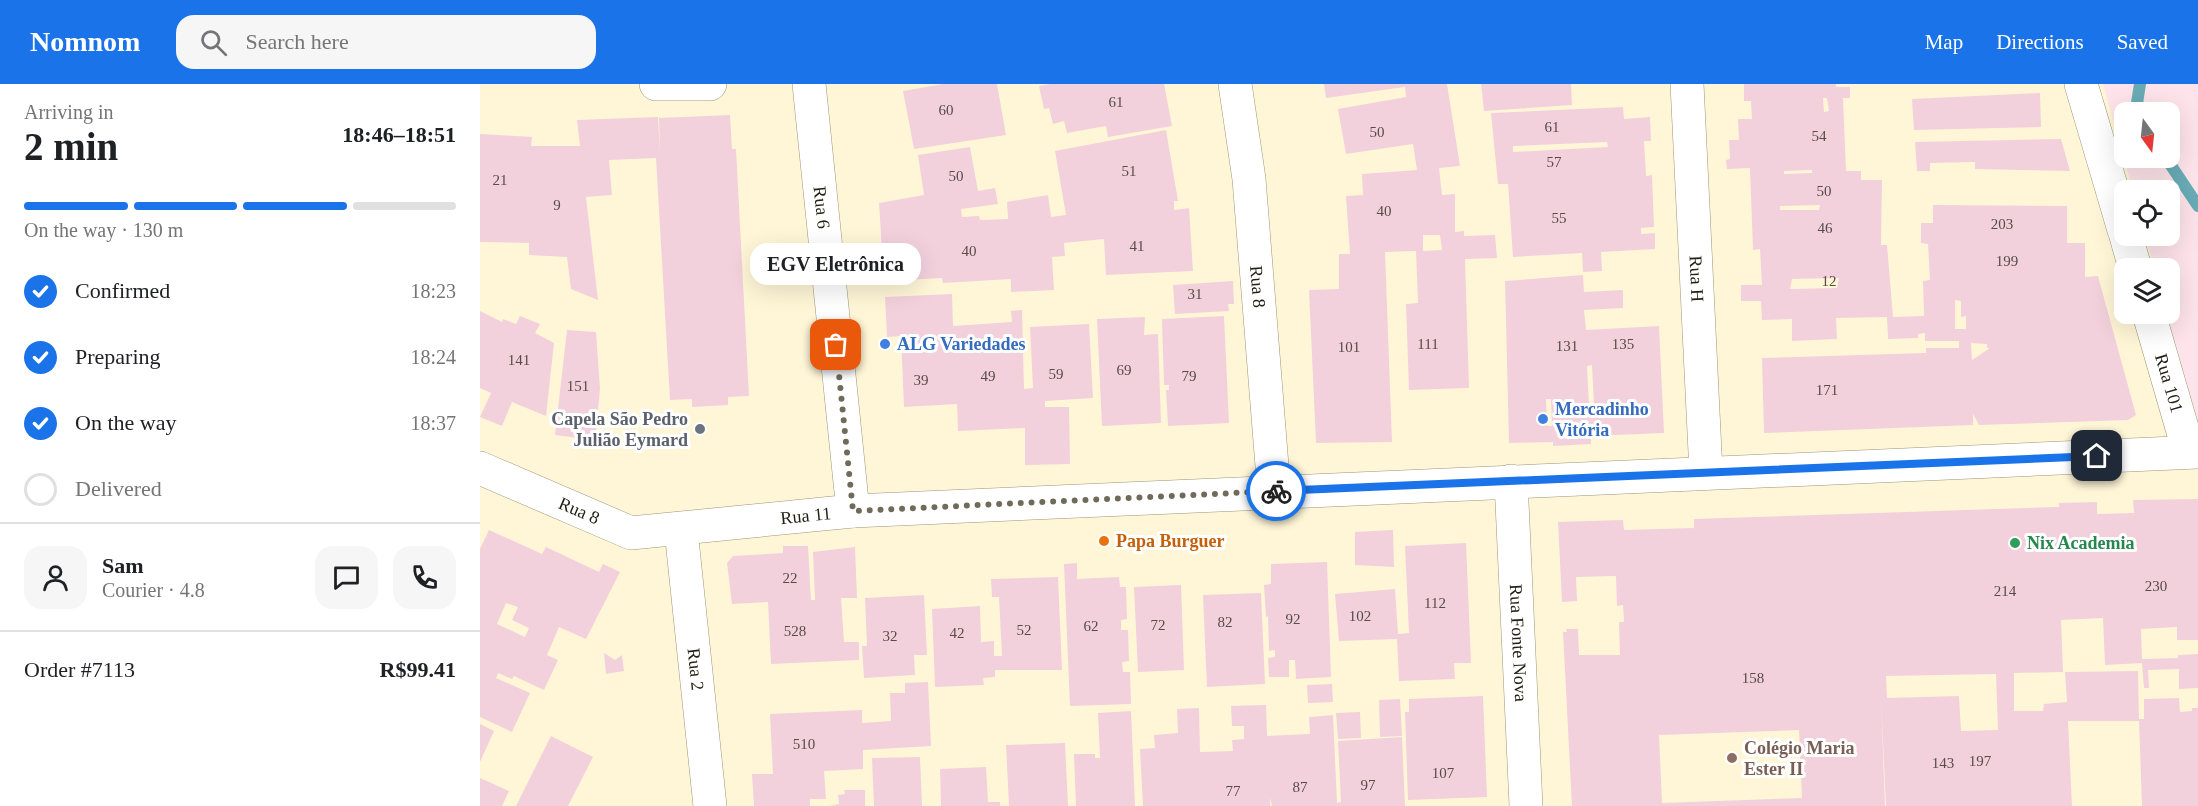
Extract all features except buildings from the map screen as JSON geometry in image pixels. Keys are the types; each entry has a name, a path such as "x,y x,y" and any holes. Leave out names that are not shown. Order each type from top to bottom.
{"street":[{"path":"656,84 710,84"},
{"name":"Rua 6","path":"809,84 853,511"},
{"name":"Rua 8","path":"1235,84 1249,179 1274,491"},
{"name":"Rua H","path":"1687,84 1706,473"},
{"path":"2081,84 2114,196"},
{"name":"Rua 101","path":"2152,324 2194,452"},
{"name":"Rua 11","path":"681,530 853,511 2194,452"},
{"name":"Rua 8","path":"480,468 631,533 681,530"},
{"name":"Rua Fonte Nova","path":"1511,481 1526,806"},
{"name":"Rua 2","path":"681,530 710,806"}],"shaded area":[{"path":"2103,84 2198,84 2198,423 2170,324 2180,324 2180,258 2152,258 2148,246 2180,246 2180,180 2130,180 2127,168 2180,168 2180,102 2114,102 2114,123"}],"waterway":[{"path":"2137,102 2140,84"},
{"path":"2173,168 2198,206"}],"way so far":[{"path":"836,345 853,511 1276,491"}],"place":[{"name":"ALG Variedades","path":"885,344"},
{"name":"EGV Eletrônica","path":"836,345"},
{"name":"Mercadinho Vitória","path":"1543,419"},
{"name":"Capela São Pedro Julião Eymard","path":"700,429"},
{"name":"Papa Burguer","path":"1104,541"},
{"name":"Nix Academia","path":"2015,543"},
{"name":"Colégio Maria Ester II","path":"1732,758"}],"route":[{"path":"1276,491 2097,456"}]}
